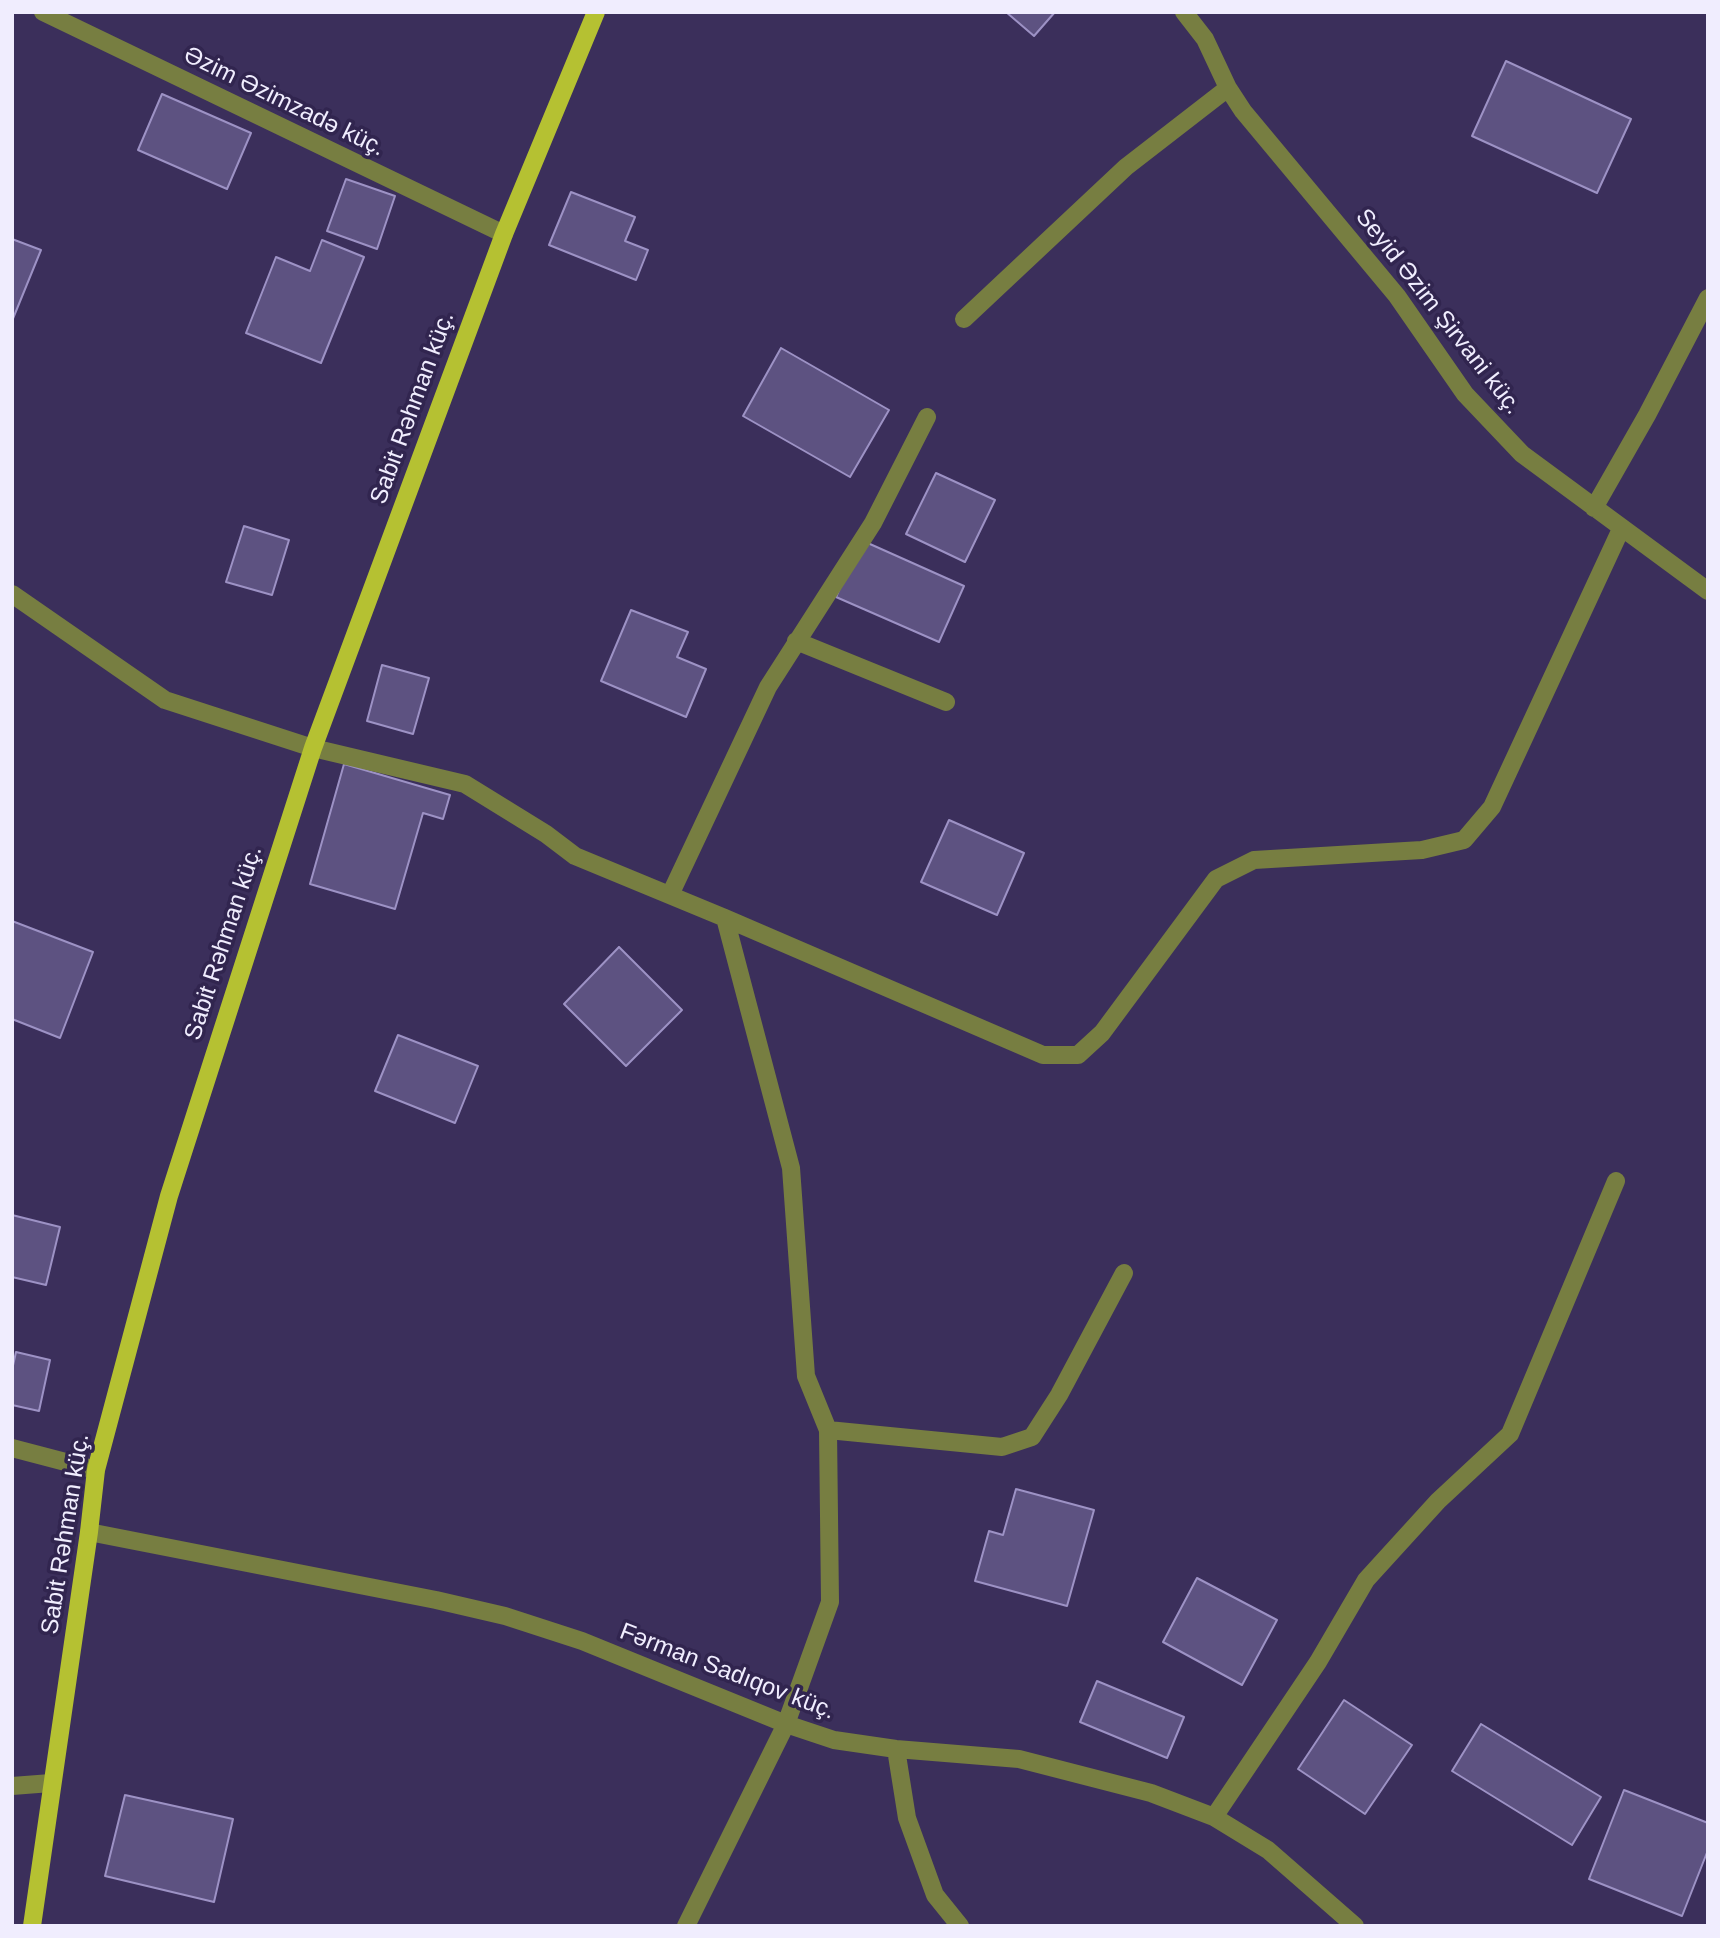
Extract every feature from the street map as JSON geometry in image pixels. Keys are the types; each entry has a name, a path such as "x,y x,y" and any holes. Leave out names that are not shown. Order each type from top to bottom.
{"main road":[{"name":"Sabit Rəhman küç.","path":"32,1926 96,1470 169,1196 313,748 504,234 596,12"}],"street":[{"name":"Əzim Əzimzadə küç.","path":"43,12 504,234"},
{"name":"Seyid Əzim Şirvani küç.","path":"1184,12 1205,39 1228,88 1243,111 1397,296 1465,394 1522,454 1708,591"},
{"path":"964,319 1126,167 1228,88"},
{"path":"1594,508 1647,415 1708,298"},
{"path":"670,895 768,687 873,523 927,417"},
{"path":"12,594 165,700 313,748 465,784 546,834 575,856 1044,1055 1078,1055 1102,1033 1216,879 1255,860 1422,850 1464,840 1492,807 1621,529"},
{"path":"796,641 946,702"},
{"path":"686,1926 786,1724 830,1602 828,1430 806,1376 791,1168 725,918"},
{"path":"1214,1817 1318,1661 1366,1580 1438,1501 1510,1434 1616,1181"},
{"path":"828,1430 1002,1447 1032,1437 1059,1395 1124,1273"},
{"path":"12,1448 96,1470"},
{"name":"Fərman Sadıqov küç.","path":"89,1532 505,1616 582,1641 786,1724 834,1740 896,1749 1019,1759 1151,1793 1214,1817 1268,1850 1355,1926"},
{"path":"896,1749 907,1818 935,1895 960,1926"},
{"path":"12,1786 51,1783"}],"building":[{"path":"1006,12 1055,12 1034,36"},
{"path":"1506,61 1631,119 1597,193 1472,136"},
{"path":"162,94 251,133 227,189 138,150"},
{"path":"346,179 395,196 377,249 327,231"},
{"path":"571,192 635,217 625,241 648,250 636,280 549,245"},
{"path":"12,239 41,250 12,321"},
{"path":"322,240 364,257 321,363 246,333 276,257 310,271"},
{"path":"781,348 889,410 850,477 743,416"},
{"path":"936,473 995,500 965,562 906,534"},
{"path":"244,526 289,540 272,595 226,582"},
{"path":"861,540 964,586 939,642 836,597"},
{"path":"631,610 688,632 677,657 706,669 686,717 601,681"},
{"path":"382,665 429,678 413,734 367,721"},
{"path":"344,764 450,795 443,819 423,813 395,909 310,884"},
{"path":"949,820 1024,853 997,915 921,882"},
{"path":"12,921 93,952 60,1038 12,1019"},
{"path":"619,947 682,1010 626,1066 564,1004"},
{"path":"398,1035 478,1066 455,1123 375,1091"},
{"path":"12,1215 60,1227 46,1285 12,1277"},
{"path":"16,1352 50,1360 39,1411 12,1405 12,1370"},
{"path":"1016,1489 1094,1510 1067,1606 975,1581 989,1531 1003,1535"},
{"path":"1197,1578 1277,1620 1242,1685 1163,1642"},
{"path":"1097,1681 1184,1717 1167,1758 1080,1722"},
{"path":"1344,1700 1412,1745 1365,1814 1298,1769"},
{"path":"1481,1724 1601,1797 1572,1845 1452,1771"},
{"path":"1624,1790 1708,1823 1708,1850 1682,1916 1589,1879"},
{"path":"125,1795 233,1819 214,1902 105,1876"}]}
